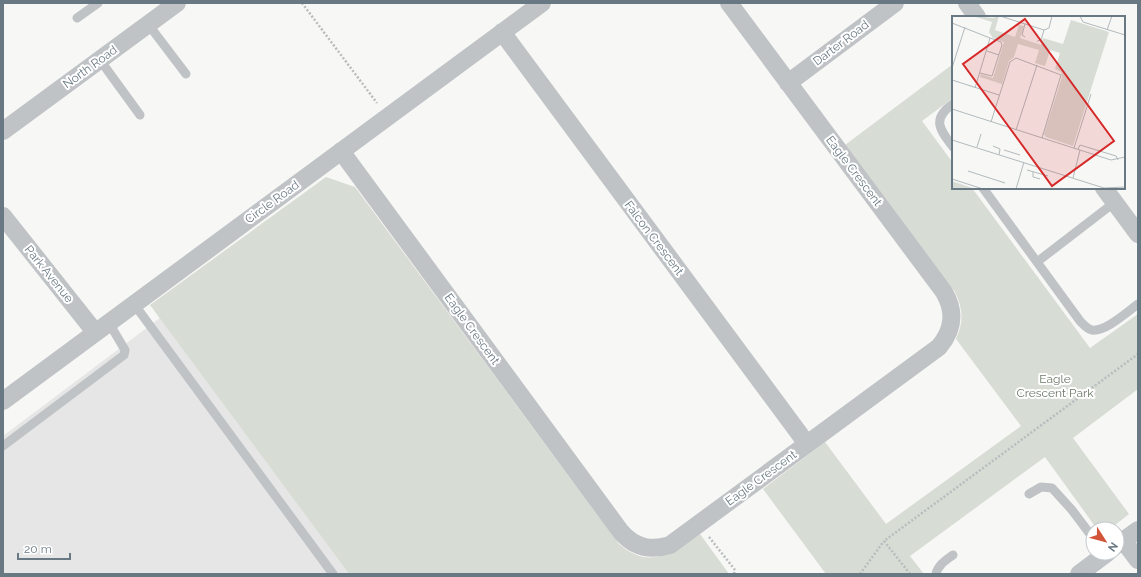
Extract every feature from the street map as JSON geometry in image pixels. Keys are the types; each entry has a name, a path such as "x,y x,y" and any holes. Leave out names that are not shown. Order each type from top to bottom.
{"street":[{"name":"Circle Road","path":"3,400 542,3"},
{"name":"Eagle Crescent","path":"341,151 627,539 641,547 651,549 670,545 939,346 950,330 952,310 944,292 729,3"},
{"name":"Darter Road","path":"788,83 895,3"},
{"path":"967,3 976,16"},
{"name":"North Road","path":"3,131 148,24 168,5"},
{"name":"Falcon Crescent","path":"502,32 807,444"},
{"path":"1105,189 1138,234"},
{"name":"Park Avenue","path":"3,216 102,327"},
{"path":"1125,539 1138,530"},
{"path":"1125,555 1138,560"},
{"path":"1079,574 1096,561"}],"lane":[{"path":"77,18 98,3"},
{"path":"148,24 186,74"},
{"path":"100,60 140,115"},
{"path":"952,105 939,119 941,131 952,147"},
{"path":"984,189 1080,321 1091,330 1104,328 1138,304"},
{"path":"1037,262 1115,202"},
{"path":"134,304 333,574"},
{"path":"3,446 124,355 125,350 102,327"},
{"path":"1029,494 1041,487 1052,488 1085,527"},
{"path":"936,574 937,569 942,563 953,555"}],"path":[{"path":"302,3 388,117"},
{"path":"860,574 884,542 1138,354"},
{"path":"699,523 735,570 734,574"},
{"path":"884,542 910,574"}],"shaded area":[{"path":"160,318 349,574 3,574 3,436"}],"green space":[{"name":"Eagle Crescent Park","path":"952,65 952,99 922,121 952,162 952,189 973,189 1090,348 1138,314 1138,389 1073,438 1129,514 1120,521 1091,521 1045,457 910,556 924,574 826,574 763,489 825,442 886,524 1021,426 956,339 959,333 962,315 960,304 955,292 845,145"},
{"path":"326,177 355,187 619,544 630,552 641,556 661,556 680,547 700,534 729,574 349,574 150,305"}]}
